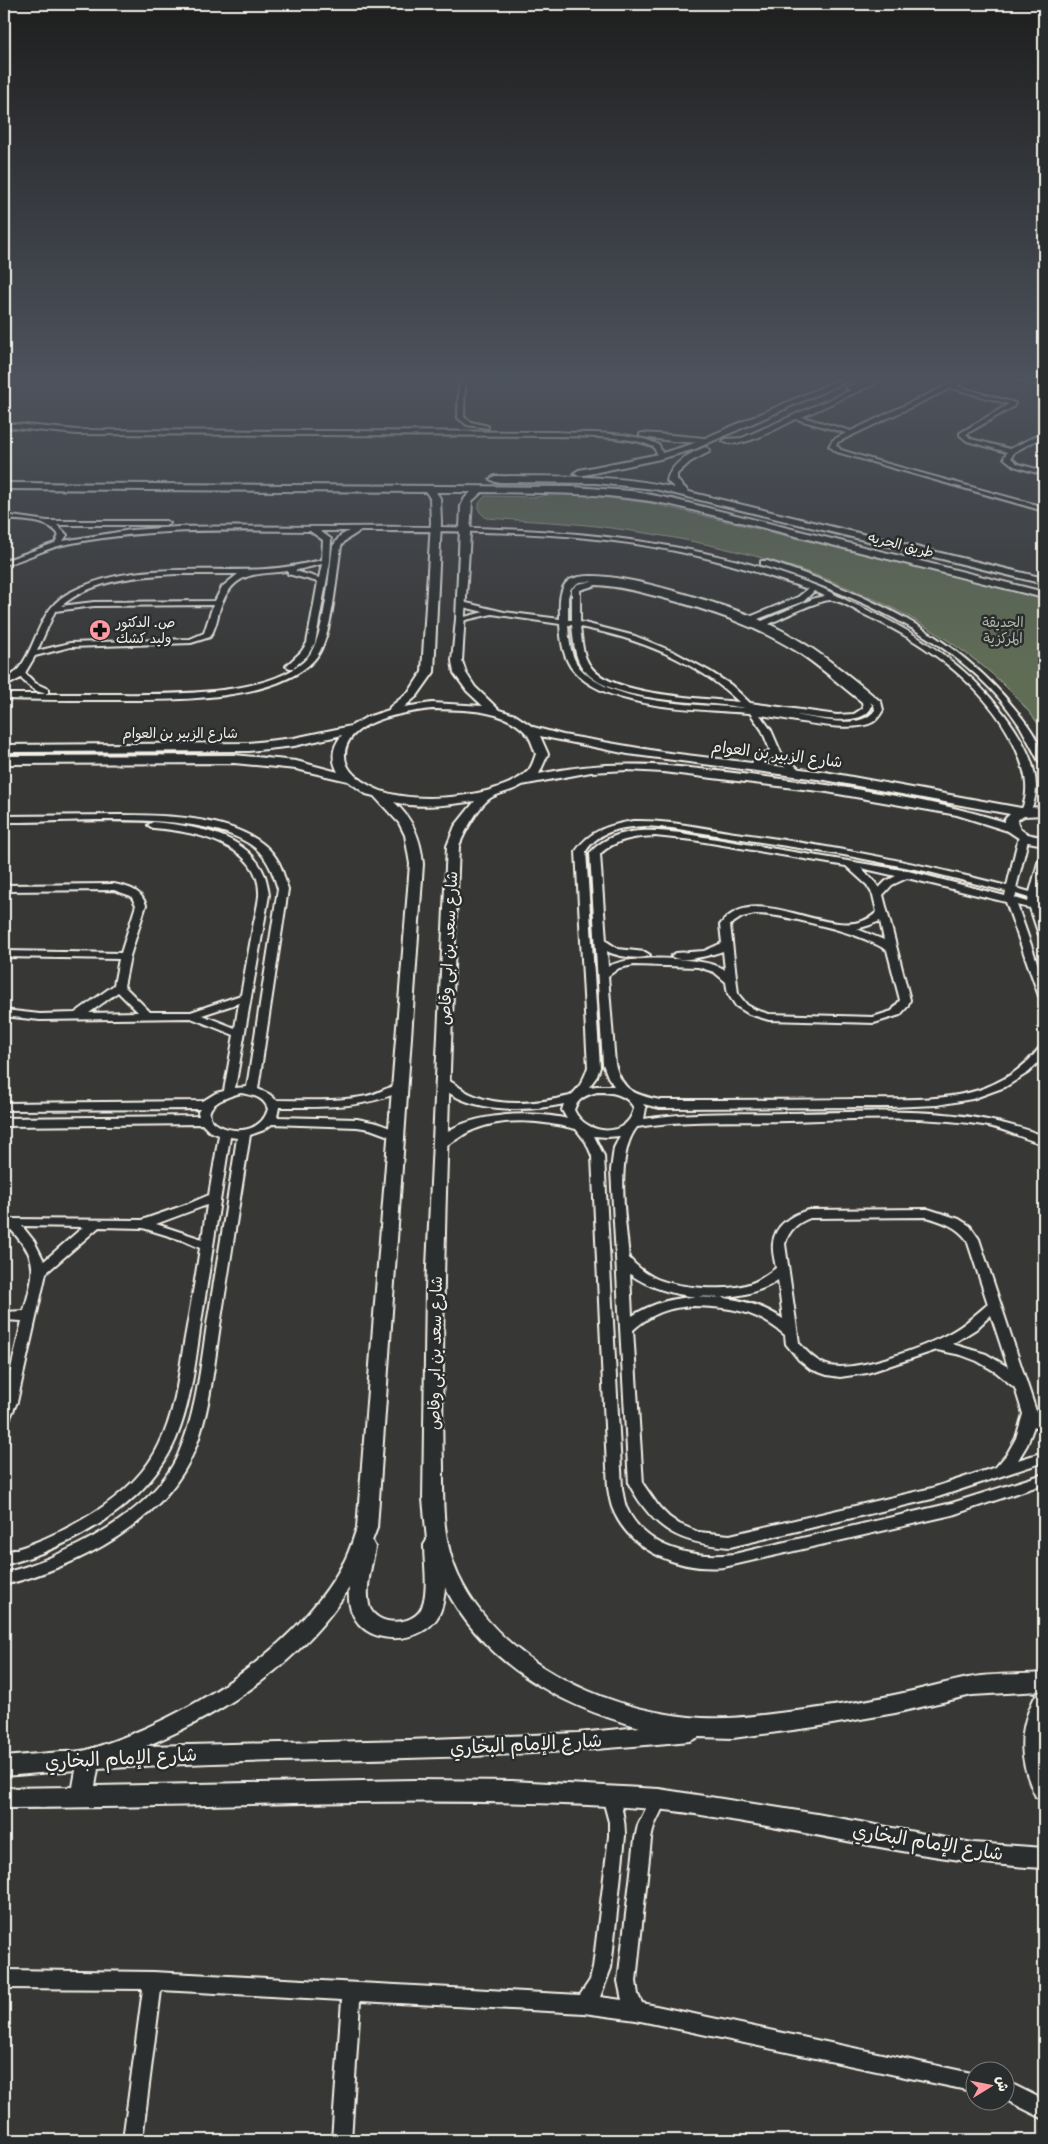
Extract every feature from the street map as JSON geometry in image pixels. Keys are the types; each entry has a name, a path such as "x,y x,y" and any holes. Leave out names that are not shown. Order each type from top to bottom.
{"street":[{"path":"547,478 562,475"},
{"path":"673,475 672,481 688,494"},
{"path":"922,475 1044,509"},
{"name":"طريق الحريه","path":"4,476 162,483 430,489 581,490 645,496 1044,595"},
{"name":"طريق الحريه","path":"488,479 547,478 623,482 688,494 1044,581"},
{"name":"طريق الحريه","path":"4,486 470,479"},
{"path":"480,488 468,500 464,525 462,604 456,661 460,673 471,689 497,713"},
{"path":"388,713 413,694 428,672 436,525 435,498 430,489"},
{"path":"4,517 48,523 464,525 569,528 659,540 751,559 840,590 922,632 970,665 1008,703 1028,731 1044,763"},
{"path":"48,523 57,527 62,532 63,538 58,544"},
{"path":"4,563 58,544 156,530 310,529 436,525"},
{"path":"464,525 562,533 636,542 730,561 813,587 887,622 920,642 964,675 989,701 1011,730 1025,760 1032,799 1024,812 1011,819 1012,828"},
{"path":"4,697 200,695 230,692 258,686 293,673 315,655 322,643 337,546 348,535 360,528"},
{"path":"4,692 202,690 233,686 262,679 292,665 308,649 329,543 320,533 310,529"},
{"path":"842,544 856,536"},
{"path":"4,684 21,673 53,609 66,598 84,589 109,580 137,574 207,571 290,571 326,561"},
{"path":"207,571 219,578 225,586"},
{"path":"31,655 70,645 181,642 199,639 210,630 225,586 235,578 250,571"},
{"path":"290,571 322,581"},
{"path":"752,619 715,606 605,579 577,580 567,586 565,592 564,622 568,653 580,674 598,687 638,699 750,708 850,724 861,723 877,715 880,710 878,704 822,662 746,623 653,591 605,583 581,586 575,593 576,624 581,658 584,664 605,682 628,691 648,695 837,718 856,716 867,709 868,705 865,700 822,662 802,645 752,619"},
{"path":"752,619 807,596 813,587"},
{"path":"84,589 84,597 94,604"},
{"path":"319,597 329,597"},
{"path":"762,624 818,600 837,597"},
{"path":"53,609 94,604 219,603"},
{"path":"462,604 497,613 576,624 636,640 689,663 722,682 750,708 770,737 775,750 797,772"},
{"path":"461,619 497,613"},
{"path":"40,632 51,640 70,645"},
{"path":"21,673 32,685 45,691"},
{"path":"497,713 477,708 440,706 410,708 388,713 355,728 345,738 339,748 338,758 342,769 350,778 363,787 379,794 412,802 466,801 484,798 504,791 534,772 540,761 542,750 538,739 528,728"},
{"name":"شارع الزبير بن العوام","path":"497,713 515,720 528,728 579,743 616,750 797,772 900,788 1024,812 1044,812"},
{"name":"شارع الزبير بن العوام","path":"4,752 249,747 294,742 355,728"},
{"path":"752,767 770,756 775,750"},
{"name":"شارع الزبير بن العوام","path":"4,752 248,760 296,765 350,778"},
{"name":"شارع الزبير بن العوام","path":"521,782 557,773 596,768 639,766 671,769 844,791 959,812 1012,828 1024,836 1044,841"},
{"path":"379,794 408,824 416,848 397,1136 367,1528 359,1598 360,1610 366,1619 376,1626 388,1630 402,1630 420,1622 432,1608 434,1526"},
{"name":"شارع سعد بن ابى وقاص","path":"484,798 460,826 453,846 442,1081 433,1373 434,1526 443,1560 459,1594 482,1626 512,1656 549,1682 590,1702 636,1718 684,1726 733,1728"},
{"path":"4,819 180,820 204,824 233,833 265,853 278,870 283,890 252,1091"},
{"path":"1044,900 1037,904 895,862 819,848 655,825 638,824 607,829 594,835 581,851 594,1067 591,1076 569,1104 569,1116 592,1142 598,1156 615,1488 620,1510 633,1529 653,1546 678,1557 706,1562 734,1560 952,1509 1044,1479"},
{"path":"4,826 163,826 202,833 234,847 248,857 258,868 263,881 264,895 229,1092"},
{"path":"1010,895 847,862 658,834 632,835 609,842 595,854 611,1074 640,1108 638,1119 620,1148 617,1159 636,1484 646,1503 660,1520 680,1532 704,1540 730,1541 932,1493 1044,1458"},
{"path":"1024,836 1010,895 1044,996"},
{"path":"1044,859 1037,904 1044,935"},
{"path":"847,862 871,883 878,895 882,912 892,949 905,1000 902,1007 896,1013 886,1018 874,1020 769,1017 756,1014 744,1008 737,1001 732,981 725,925 736,915 746,912 768,911 839,926 877,939 892,949"},
{"path":"878,895 889,883 908,874"},
{"path":"4,888 114,887 130,891 140,899 141,904 125,956 119,986 78,1017"},
{"path":"584,898 598,898"},
{"path":"839,926 867,924 877,919 882,912"},
{"path":"601,942 615,952 710,966 732,981"},
{"path":"603,975 616,966 624,964 698,956 714,952 727,945"},
{"path":"4,954 125,956"},
{"path":"119,986 148,1016"},
{"path":"4,1013 40,1017 192,1015 246,996"},
{"path":"192,1015 240,1033"},
{"path":"442,1081 451,1090 463,1097 495,1104 540,1105 607,1088 660,1104 845,1104 941,1101 962,1097 1000,1085 1028,1068 1044,1049"},
{"path":"272,1104 356,1103 381,1097 400,1088"},
{"path":"4,1122 204,1120 216,1130 225,1133 244,1133 263,1126 269,1120 273,1115 272,1104 268,1098 252,1091 229,1092 212,1099 206,1105 203,1112 204,1120"},
{"path":"4,1106 206,1105"},
{"path":"440,1144 465,1127 498,1118 553,1120 596,1133 612,1133 632,1126 683,1118 947,1116 995,1124 1044,1140"},
{"path":"269,1120 357,1123 373,1126 397,1136"},
{"path":"4,1559 19,1556 56,1541 95,1518 125,1497 144,1477 163,1451 174,1429 182,1400 225,1133"},
{"path":"4,1579 49,1566 106,1536 135,1515 165,1485 181,1462 191,1440 200,1410 244,1133"},
{"path":"143,1224 214,1197"},
{"path":"994,1305 970,1328 938,1346 858,1371 843,1373 827,1370 812,1364 800,1355 793,1344 782,1270 779,1244 780,1234 786,1226 796,1219 809,1214 928,1213 955,1222 966,1229 973,1239 1030,1414 1044,1426"},
{"path":"7,1222 143,1224 207,1246"},
{"path":"4,1416 10,1402 40,1271 38,1257 32,1244 7,1222"},
{"path":"40,1271 96,1223"},
{"path":"623,1260 632,1271 662,1287 752,1308 780,1323 791,1333"},
{"path":"628,1327 638,1318 664,1305 749,1289 773,1278 782,1270"},
{"path":"4,1316 31,1316"},
{"path":"938,1346 958,1348 986,1359 1009,1375 1021,1388"},
{"path":"1000,1472 1022,1445 1030,1414"},
{"path":"862,1510 872,1528"},
{"path":"83,1797 88,1759 138,1740 185,1718 228,1693 266,1664 300,1634 328,1601 351,1566 367,1528"},
{"name":"شارع الإمام البخاري","path":"4,1766 153,1754 409,1749 578,1742 733,1728 860,1710 972,1686 1044,1682"},
{"path":"1044,1699 1032,1727 1033,1758 1044,1790"},
{"name":"شارع الإمام البخاري","path":"5,1802 83,1797 415,1790 512,1791 610,1796 659,1799 817,1824 973,1853 1044,1858"},
{"path":"584,2004 595,1992 601,1978 603,1962 617,1836 617,1822 610,1796"},
{"path":"636,2010 629,1996 628,1965 643,1839 649,1818 659,1799"},
{"path":"4,1979 152,1981 584,2004 636,2010 966,2081"},
{"path":"132,2140 152,1981"},
{"path":"341,2140 352,1992"},
{"path":"1016,2095 1044,2110"}],"green space":[{"name":"الحديقة المركزية","path":"552,494 593,496 650,503 1044,598 1044,732 1020,701 978,662 930,629 893,608 855,590 776,562 694,542 596,526 486,518 479,511 479,503 485,496 536,497"}],"place":[{"name":"ص. الدكتور وليد كشك","path":"100,630"}]}
